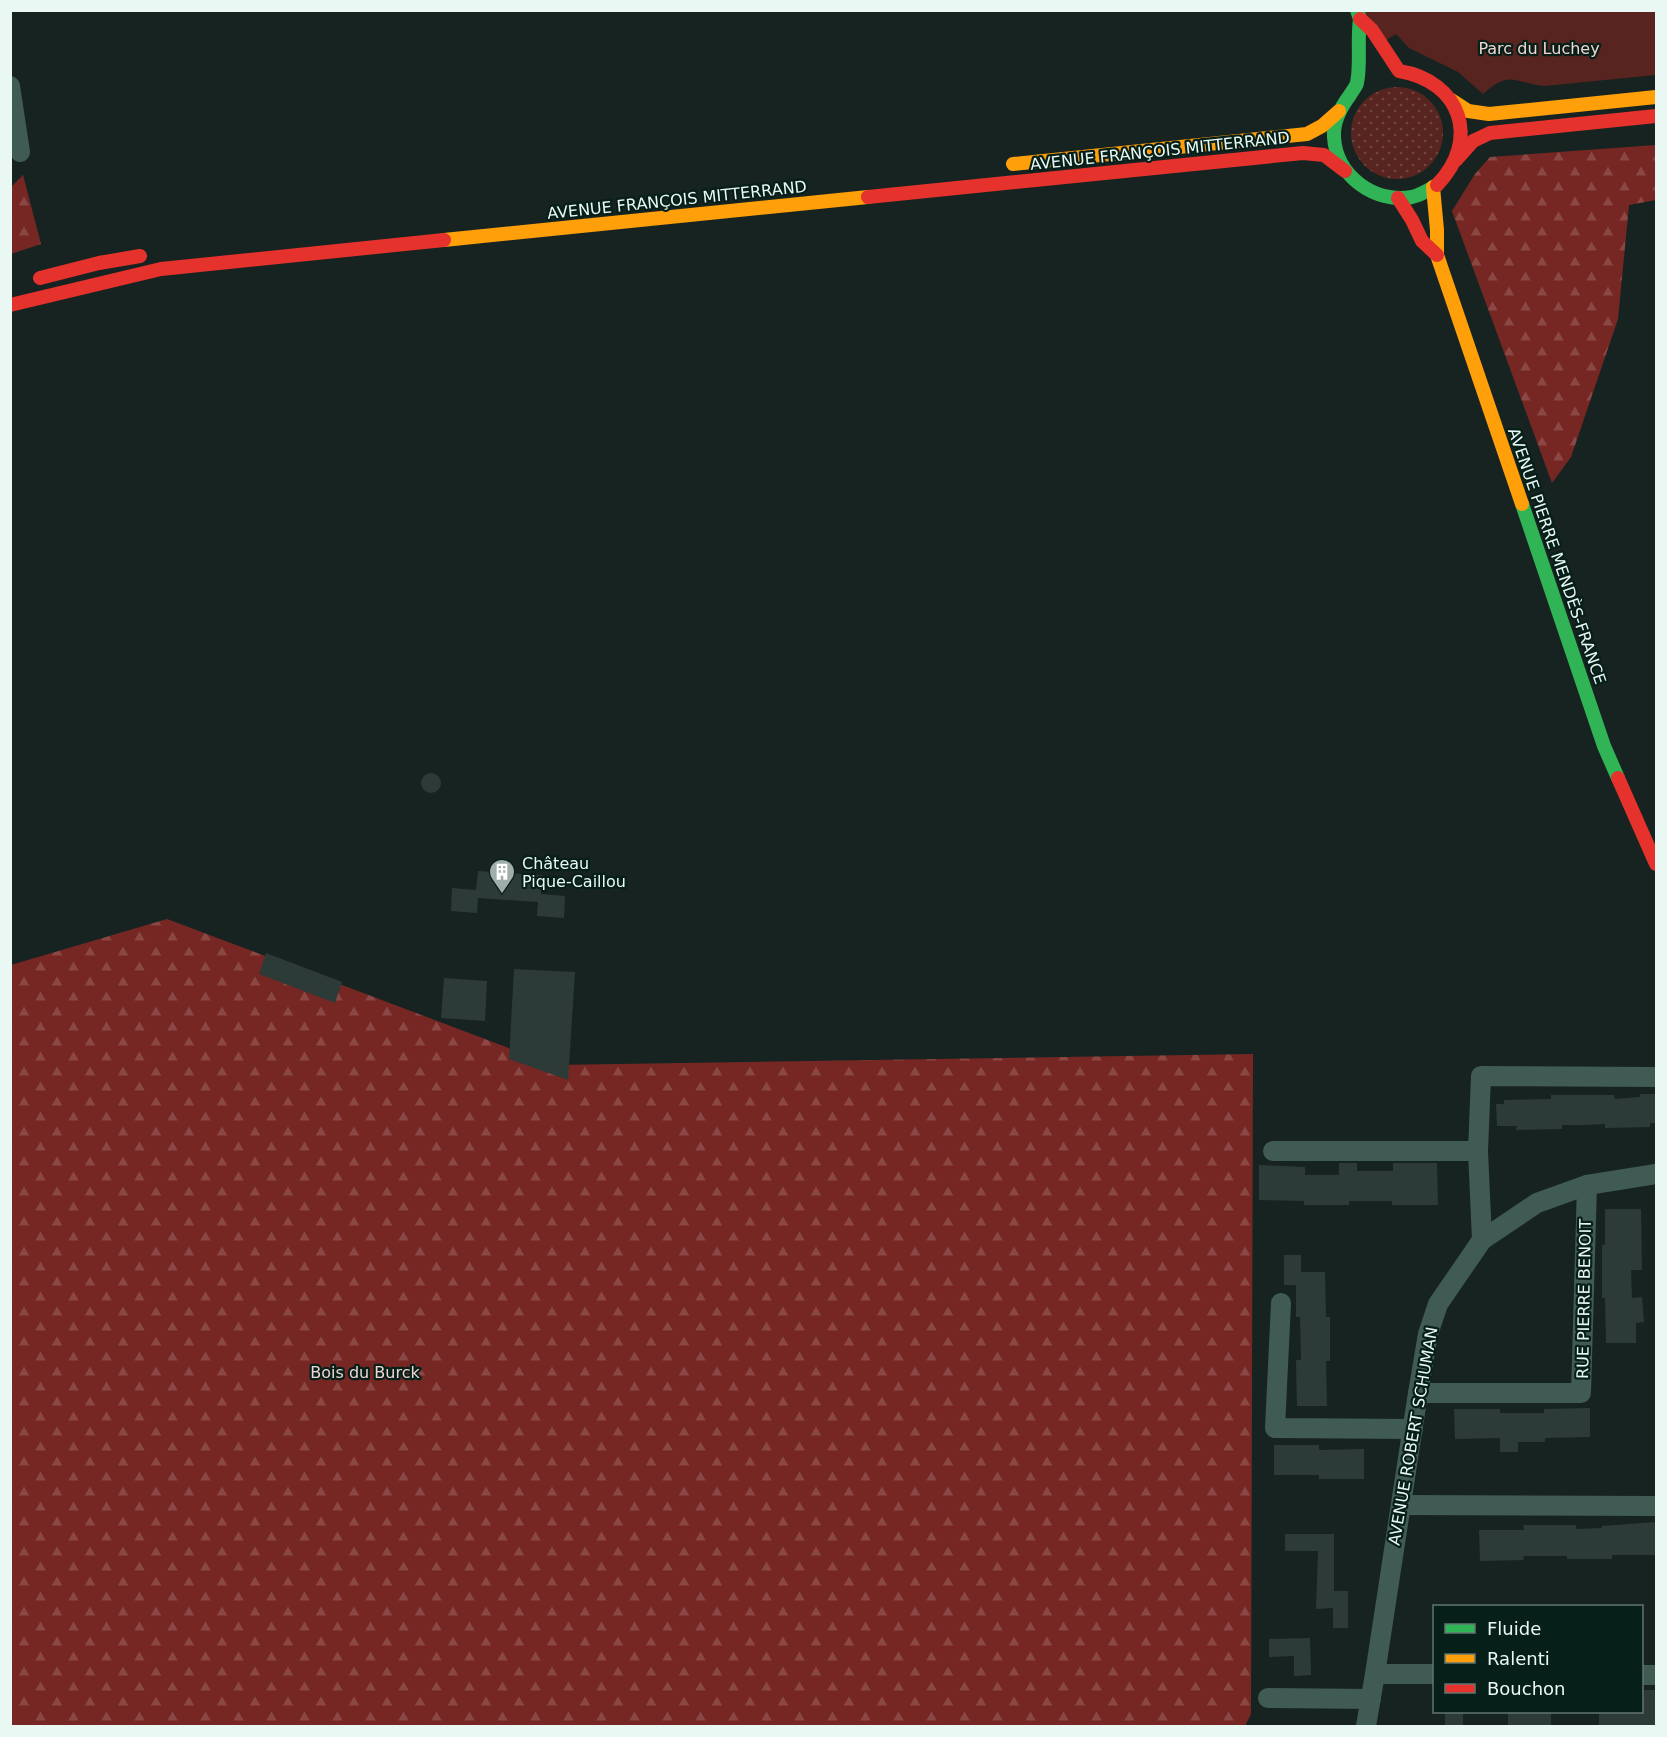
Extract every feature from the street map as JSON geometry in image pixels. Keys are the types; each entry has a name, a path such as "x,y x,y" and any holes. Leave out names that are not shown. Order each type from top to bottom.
{"main road":[{"path":"1358,15 1372,30 1386,73"},
{"path":"1357,85 1358,15"},
{"path":"1456,160 1461,140 1460,119 1451,100 1438,85 1419,75 1386,73 1357,85 1338,111 1334,131 1336,152 1345,171 1361,186 1378,195 1398,198 1422,194 1433,188 1446,176 1456,160 1473,141 1490,133 1656,116"},
{"path":"1451,100 1468,111 1488,114 1656,97"},
{"name":"AVENUE FRANÇOIS MITTERRAND","path":"1005,165 1306,134 1322,126 1338,111"},
{"name":"AVENUE FRANÇOIS MITTERRAND","path":"10,305 161,270 1303,153 1324,155 1345,171"},
{"path":"1433,188 1438,237 1437,255"},
{"path":"1398,198 1422,241 1437,255"},
{"path":"24,282 99,263 151,254"},
{"name":"AVENUE PIERRE MENDÈS-FRANCE","path":"1437,255 1604,746 1656,864"}],"street":[{"path":"10,86 20,152"},
{"path":"1482,1240 1478,1151 1481,1076 1656,1077"},
{"path":"1273,1150 1478,1151"},
{"name":"AVENUE ROBERT SCHUMAN","path":"1366,1726 1428,1334 1438,1304 1482,1240 1536,1203 1587,1185 1656,1174"},
{"name":"RUE PIERRE BENOIT","path":"1418,1393 1581,1393 1587,1185"},
{"path":"1281,1304 1275,1428 1413,1429"},
{"path":"1401,1506 1656,1506"},
{"path":"1376,1674 1433,1674"},
{"path":"1268,1698 1371,1699"}],"green space":[{"name":"Parc du Luchey","path":"1357,11 1656,11 1656,75 1545,86 1506,80 1492,86 1483,94 1458,72 1409,48 1396,34 1380,44"},
{"path":"1397,87 1415,90 1430,100 1440,115 1443,133 1440,151 1430,166 1415,176 1397,179 1379,176 1364,166 1354,151 1351,133 1354,115 1364,100 1379,90"},
{"path":"1656,145 1656,200 1629,205 1618,319 1571,457 1552,483 1452,211 1475,174 1490,157"},
{"path":"23,175 41,244 11,254 11,187"},
{"name":"Bois du Burck","path":"167,919 554,1065 1253,1054 1251,1714 1245,1726 11,1726 11,965"}],"building":[{"path":"431,773 438,776 441,783 438,790 431,793 424,790 421,783 424,776"},
{"name":"Château Pique-Caillou","path":"478,871 542,875 541,894 565,896 564,918 537,916 538,902 478,898 477,913 451,911 452,888 476,890"},
{"path":"266,953 342,982 335,1003 259,974"},
{"path":"514,969 575,972 568,1080 509,1059"},
{"path":"444,978 487,981 485,1021 441,1018"},
{"path":"1640,1094 1656,1094 1656,1123 1650,1123 1650,1127 1605,1128 1605,1124 1562,1125 1562,1129 1516,1130 1517,1126 1497,1126 1496,1104 1504,1104 1504,1100 1551,1099 1551,1095 1614,1095 1615,1099 1640,1097"},
{"path":"1339,1163 1357,1163 1357,1171 1393,1171 1393,1163 1437,1163 1438,1205 1392,1205 1392,1201 1349,1201 1349,1205 1304,1205 1304,1201 1259,1200 1259,1165 1305,1167 1305,1175 1339,1175"},
{"path":"1605,1209 1641,1209 1642,1270 1631,1270 1632,1298 1642,1297 1644,1322 1636,1323 1636,1343 1606,1343 1605,1298 1602,1298"},
{"path":"1284,1255 1301,1255 1301,1272 1325,1272 1326,1317 1330,1317 1330,1361 1326,1361 1327,1406 1297,1406 1296,1360 1301,1360 1300,1317 1296,1317 1296,1285 1284,1285"},
{"path":"1590,1408 1590,1437 1545,1438 1545,1442 1518,1442 1518,1452 1500,1452 1500,1438 1455,1439 1454,1409 1500,1409 1500,1413 1544,1413 1544,1409"},
{"path":"1274,1445 1319,1445 1319,1450 1364,1449 1364,1479 1319,1479 1319,1475 1274,1475"},
{"path":"1656,1522 1656,1555 1612,1555 1612,1559 1523,1556 1524,1560 1480,1561 1479,1530 1524,1530 1523,1525 1576,1525 1576,1529 1602,1528 1602,1526"},
{"path":"1285,1534 1334,1534 1334,1591 1348,1591 1348,1628 1333,1628 1333,1608 1316,1609 1318,1551 1285,1551"},
{"path":"1310,1638 1311,1675 1294,1676 1294,1656 1269,1657 1269,1639"},
{"path":"1643,1690 1656,1690 1656,1726 1599,1726 1599,1713 1643,1713"},
{"path":"1445,1713 1463,1713 1463,1726 1445,1726"},
{"path":"1508,1713 1551,1713 1551,1726 1508,1726"}],"traffic: fast":[{"path":"1357,10 1360,19 1357,83 1338,114 1334,131 1336,151 1350,175 1360,184 1384,196 1412,197 1437,185"},
{"path":"1522,504 1604,746 1618,778"}],"traffic: slow":[{"path":"1451,100 1468,111 1489,114 1656,97"},
{"path":"1013,164 1307,134 1322,126 1339,111"},
{"path":"1433,187 1437,255 1522,504"},
{"path":"444,240 868,197"}],"traffic: jam":[{"path":"1360,19 1372,30 1399,71 1420,77 1437,87 1450,100 1458,115 1461,132 1458,150 1451,168 1437,185"},
{"path":"1456,160 1473,141 1490,133 1656,116"},
{"path":"868,197 1303,153 1324,155 1345,171"},
{"path":"1398,198 1422,241 1437,255"},
{"path":"10,305 161,269 444,240"},
{"path":"40,278 99,263 140,256"},
{"path":"1618,778 1656,864"}],"place":[{"name":"Château Pique-Caillou","path":"502,895"}]}
